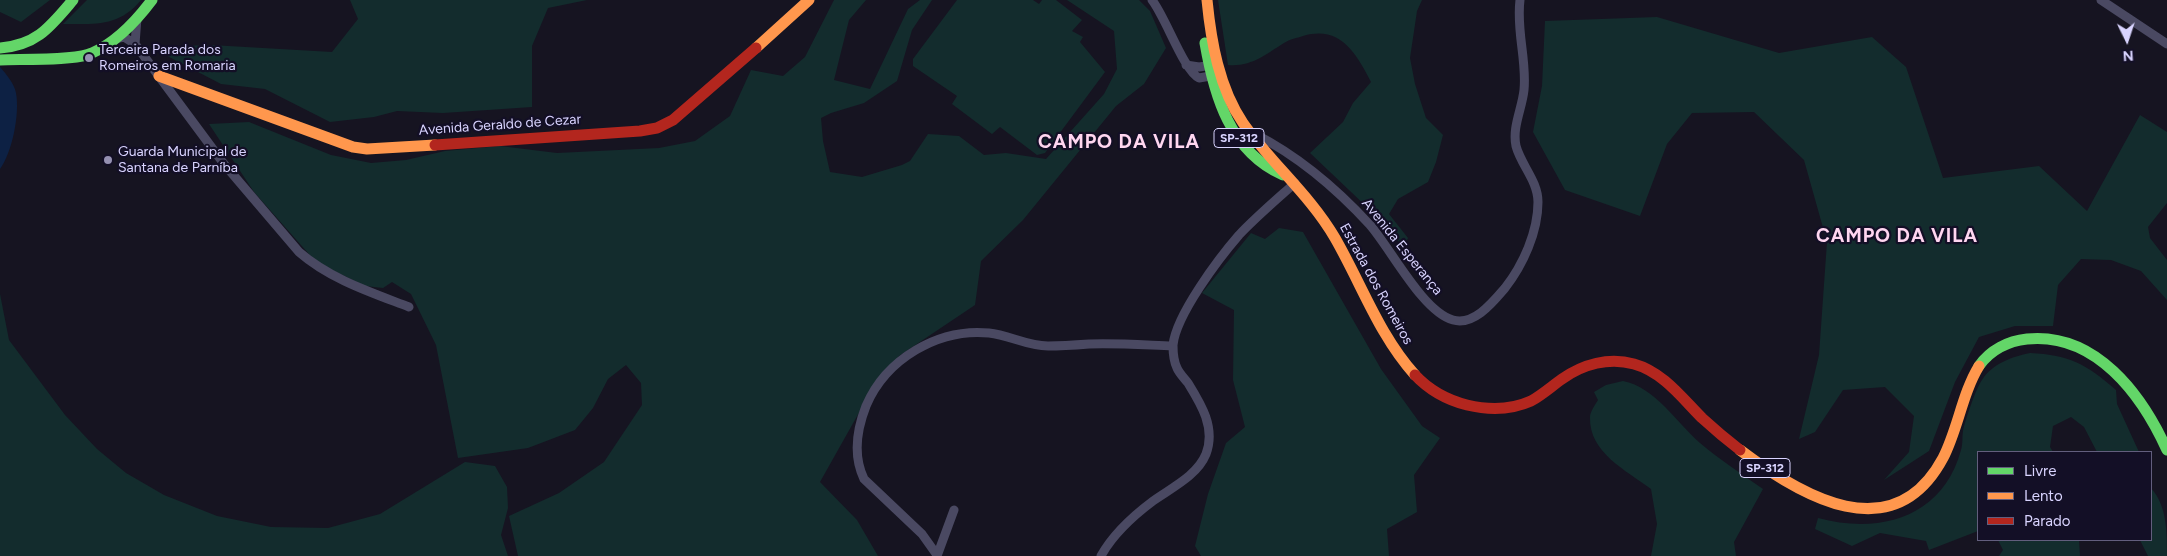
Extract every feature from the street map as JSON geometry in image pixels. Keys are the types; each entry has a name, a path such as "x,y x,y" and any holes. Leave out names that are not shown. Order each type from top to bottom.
{"main road":[{"path":"3,54 41,37 73,0"},
{"path":"3,54 69,57 91,54 114,39 138,18 152,0"},
{"name":"Avenida Geraldo de Cezar","path":"159,76 353,147 367,149 640,131 656,128 673,120 791,18 809,0"},
{"name":"Estrada dos Romeiros","path":"1197,0 1214,70 1249,132 1320,214 1334,236 1393,349 1406,365 1431,389 1451,402 1494,408 1526,403 1572,372 1594,364 1622,362 1652,372 1671,386 1711,426 1760,465 1810,494 1843,508 1859,510 1884,507 1906,499 1931,479 1941,463 1952,438 1977,368 1985,357 2013,342 2034,339 2050,340 2079,346 2117,373 2140,399 2167,450"},
{"name":"Estrada dos Romeiros","path":"1206,0 1220,107 1251,153 1263,165 1293,181"}],"street":[{"path":"1152,0 1161,11 1190,72 1199,78 1214,70"},
{"name":"Avenida Esperança","path":"1230,124 1280,147 1311,170 1354,208 1371,227 1428,304 1452,320 1460,322 1474,318 1496,299 1511,280 1528,248 1536,221 1537,191 1520,155 1516,138 1524,80 1518,20 1520,0"},
{"path":"2101,0 2167,44"},
{"path":"135,44 138,18"},
{"path":"114,39 124,38 135,44 229,171 299,252 311,263 337,277 409,307"},
{"path":"1101,556 1122,528 1198,467 1209,445 1208,422 1204,411 1177,368 1173,346 1180,322 1206,277 1239,235 1293,181"},
{"path":"937,556 922,534 864,479 859,469 857,456 861,419 872,393 887,372 908,355 926,344 948,336 969,333 988,333 1035,345 1047,346 1113,344 1173,346"},
{"path":"937,556 954,510"}],"green space":[{"path":"0,0 50,0 21,22 0,12"},
{"path":"87,0 141,0 124,15 106,22 96,24 63,24"},
{"path":"350,0 587,0 548,8 532,46 532,107 443,113 397,111 374,117 330,122 265,89 221,84 150,47 211,45 332,52 358,19"},
{"path":"834,0 866,0 849,20 834,80 870,89 908,9 920,0 932,0 912,30 897,81 864,103 821,118 823,141 830,172 862,177 910,161 928,134 959,136 984,155 1006,153 1046,159 1104,94 1117,69 1114,31 1067,0 1139,0 1150,11 1166,48 1144,84 1116,106 1023,220 981,261 975,305 899,356 874,386 820,482 857,520 878,556 518,556 509,516 559,493 604,462 642,405 641,383 626,365 608,379 593,408 575,430 528,448 458,458 436,345 411,294 392,282 383,288 365,286 316,262 254,192 209,124 249,122 331,155 371,163 406,160 445,151 500,146 557,153 659,148 695,141 730,116 751,70 783,76 805,57"},
{"path":"957,0 1033,0 1039,4 1042,0 1056,0 1082,20 1072,31 1083,37 1080,42 1105,72 1045,153 1037,155 1000,127 992,134 952,104 957,96 913,66 913,59"},
{"path":"1218,0 1422,0 1417,11 1410,58 1415,84 1426,118 1443,135 1436,162 1428,182 1398,199 1389,214 1408,238 1404,246 1391,236 1370,210 1310,153 1343,122 1353,103 1371,82 1353,52 1337,38 1327,34 1316,34 1289,40 1252,62 1228,65"},
{"path":"1657,17 1779,53 1872,37 1906,67 1943,178 2039,166 2087,211 2140,115 2167,132 2167,203 2148,227 2150,238 2167,260 2167,300 2141,271 2111,260 2081,259 2058,285 2053,326 2015,326 1979,337 1955,382 1929,451 1884,480 1909,452 1914,416 1885,387 1843,390 1815,432 1799,439 1819,355 1827,242 1804,160 1754,112 1692,113 1667,144 1640,216 1565,190 1533,132 1542,86 1545,21"},
{"path":"1279,228 1303,232 1381,369 1422,426 1440,438 1414,475 1417,512 1387,529 1389,556 1201,556 1195,546 1208,494 1226,443 1245,427 1233,380 1234,310 1202,293 1251,233 1265,239"},
{"path":"0,294 9,340 65,415 97,449 126,473 164,495 217,516 271,527 328,528 380,514 465,462 495,466 507,487 508,508 501,535 508,556 0,556"},
{"path":"2030,353 2056,356 2077,362 2096,374 2116,390 2117,404 2139,451 2096,451 2084,427 2071,417 2053,426 2050,447 2052,451 1977,451 1977,531 1929,550 1926,541 1880,533 1852,546 1815,529 1818,518 1841,523 1864,524 1886,522 1906,516 1924,505 1940,491 1952,473 1962,448 1963,431 1968,413 1982,380 1997,365"},
{"path":"1623,381 1645,390 1665,407 1700,443 1763,489 1734,542 1736,556 1651,556 1657,524 1651,489 1620,467 1602,451 1591,430 1590,415 1598,400 1594,392 1606,385"},
{"path":"2152,489 2160,503 2165,519 2167,556 2148,556 2140,541 2152,541"},
{"path":"1998,541 2079,541 2080,556 1999,556 2003,550"}],"water":[{"path":"0,67 14,86 17,111 14,133 8,153 0,169"}],"traffic: fast":[{"path":"0,48 33,39 50,26 73,0"},
{"path":"0,60 61,58 84,56 92,53 101,49 125,30 152,0"},
{"path":"1205,43 1220,102 1237,137 1265,165 1283,175"},
{"path":"1979,366 1988,355 2000,347 2020,340 2052,340 2074,346 2095,357 2114,371 2144,408 2167,450"}],"traffic: slow":[{"path":"756,48 809,0"},
{"path":"1207,0 1211,32 1222,80 1235,109 1254,138 1325,222 1381,326 1402,360 1415,375"},
{"path":"159,76 353,147 367,149 435,145"},
{"path":"1740,450 1790,484 1818,497 1846,506 1873,508 1899,502 1922,486 1943,458 1953,435 1968,388 1979,366"}],"traffic: jam":[{"path":"435,145 640,131 657,128 673,120 756,48"},
{"path":"1415,375 1439,394 1453,400 1475,407 1499,408 1516,406 1531,401 1562,379 1587,366 1615,361 1634,364 1663,379 1702,418 1740,450"}],"place":[{"name":"Terceira Parada dos Romeiros em Romaria","path":"89,58"},
{"name":"Guarda Municipal de Santana de Parníba","path":"108,160"}],"district":[{"name":"CAMPO DA VILA","path":"1119,142"},
{"name":"CAMPO DA VILA","path":"1897,236"}]}
